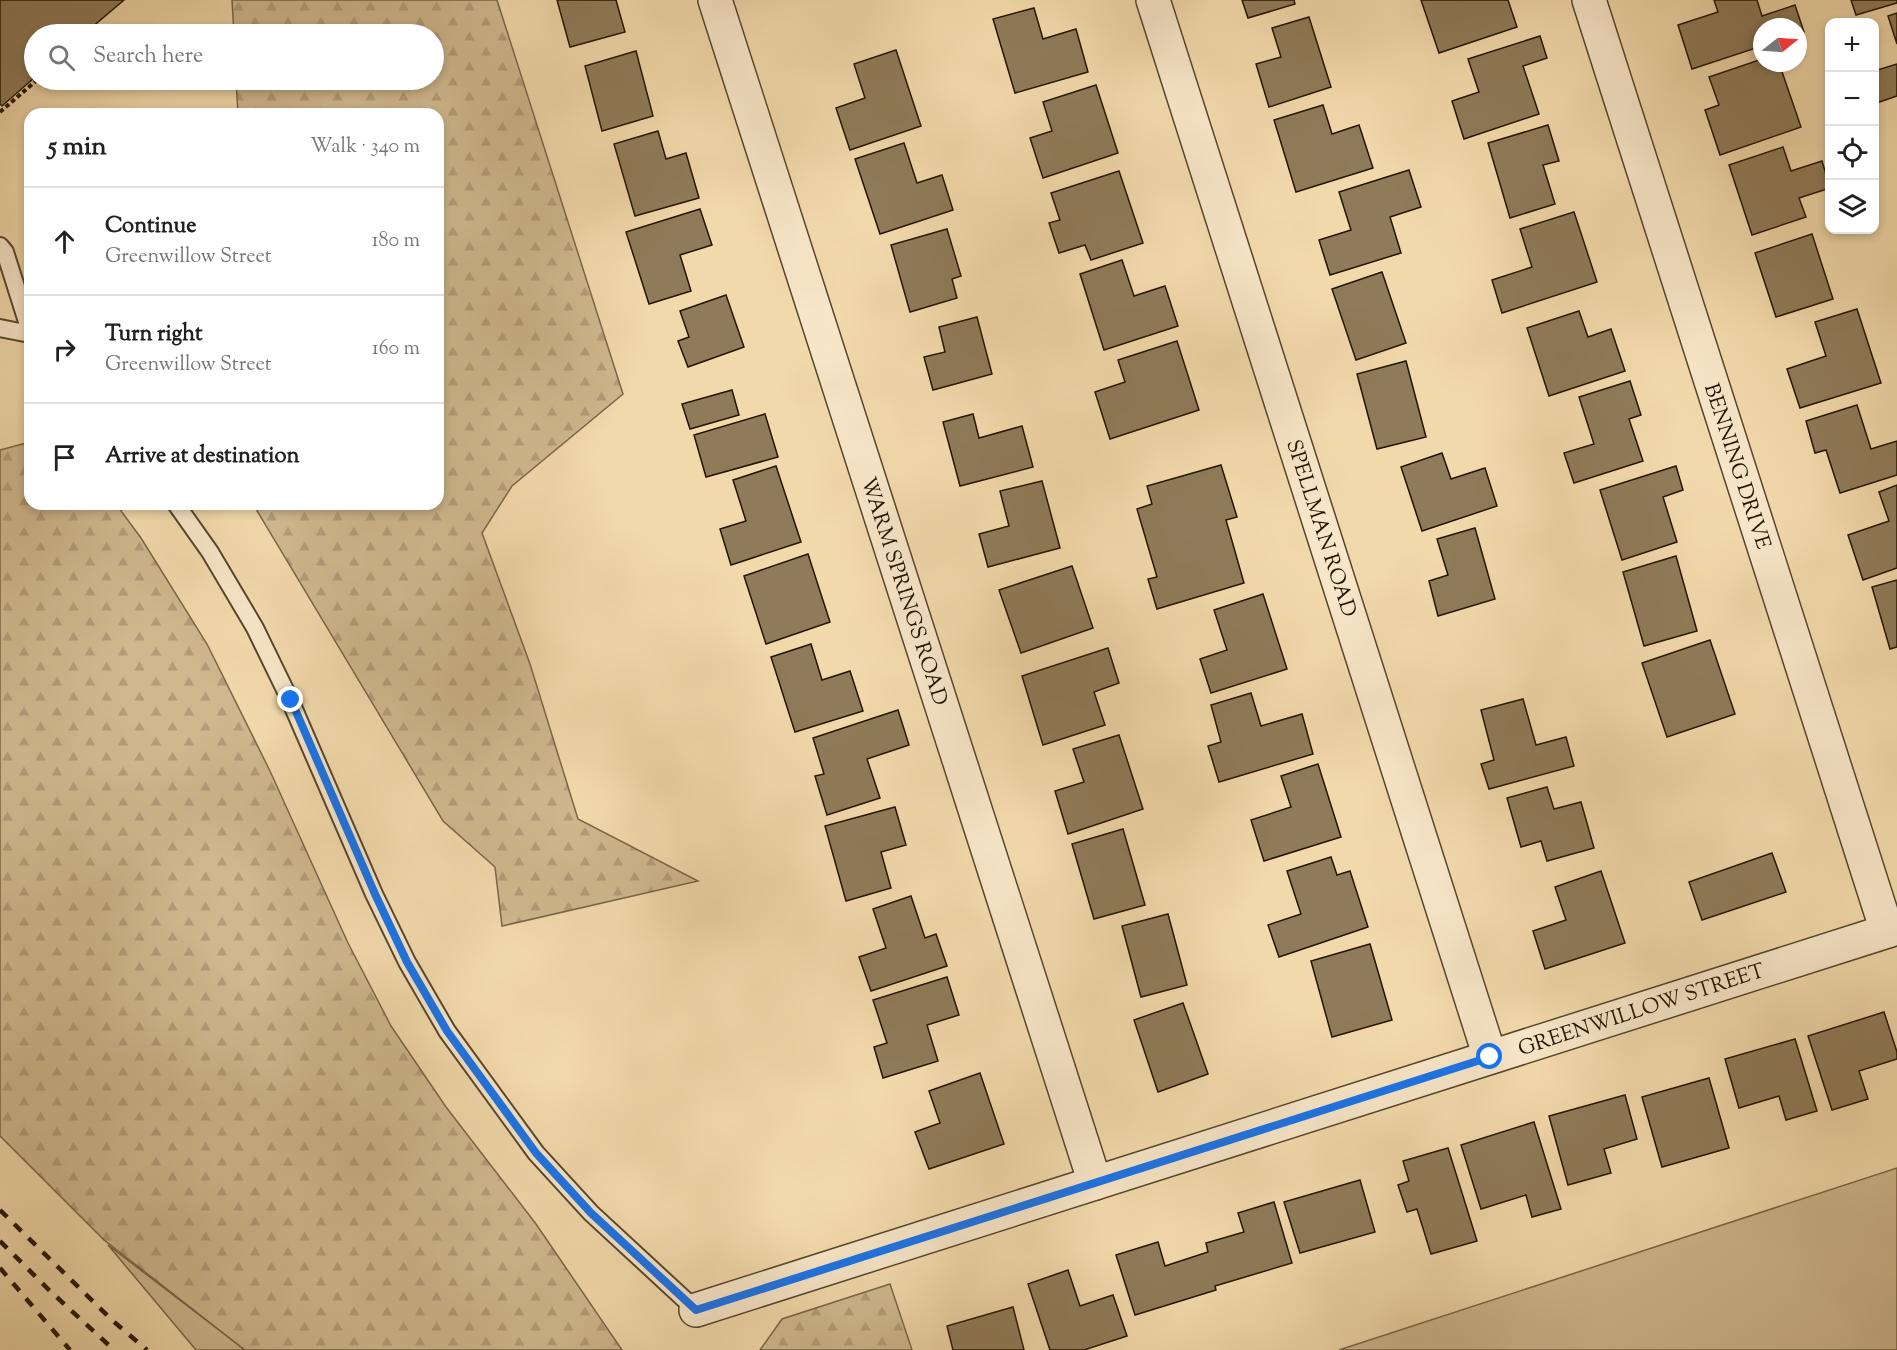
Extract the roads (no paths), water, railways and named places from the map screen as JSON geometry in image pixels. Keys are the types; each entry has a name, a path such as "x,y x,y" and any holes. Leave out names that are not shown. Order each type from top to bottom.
{"street":[{"name":"WARM SPRINGS ROAD","path":"715,0 1095,1183"},
{"name":"SPELLMAN ROAD","path":"1153,0 1490,1057"},
{"name":"BENNING DRIVE","path":"1589,0 1892,930"},
{"name":"GREENWILLOW STREET","path":"696,1310 1892,930"}],"lane":[{"path":"0,246 5,252 24,314"},
{"path":"0,328 24,332"},
{"name":"GREENWILLOW STREET","path":"180,510 210,552 255,628 291,700 393,933 447,1031 536,1153 591,1213 696,1310"}],"railway":[{"path":"0,1210 113,1321 147,1350"},
{"path":"0,1241 114,1350"},
{"path":"0,1268 70,1350"}]}
